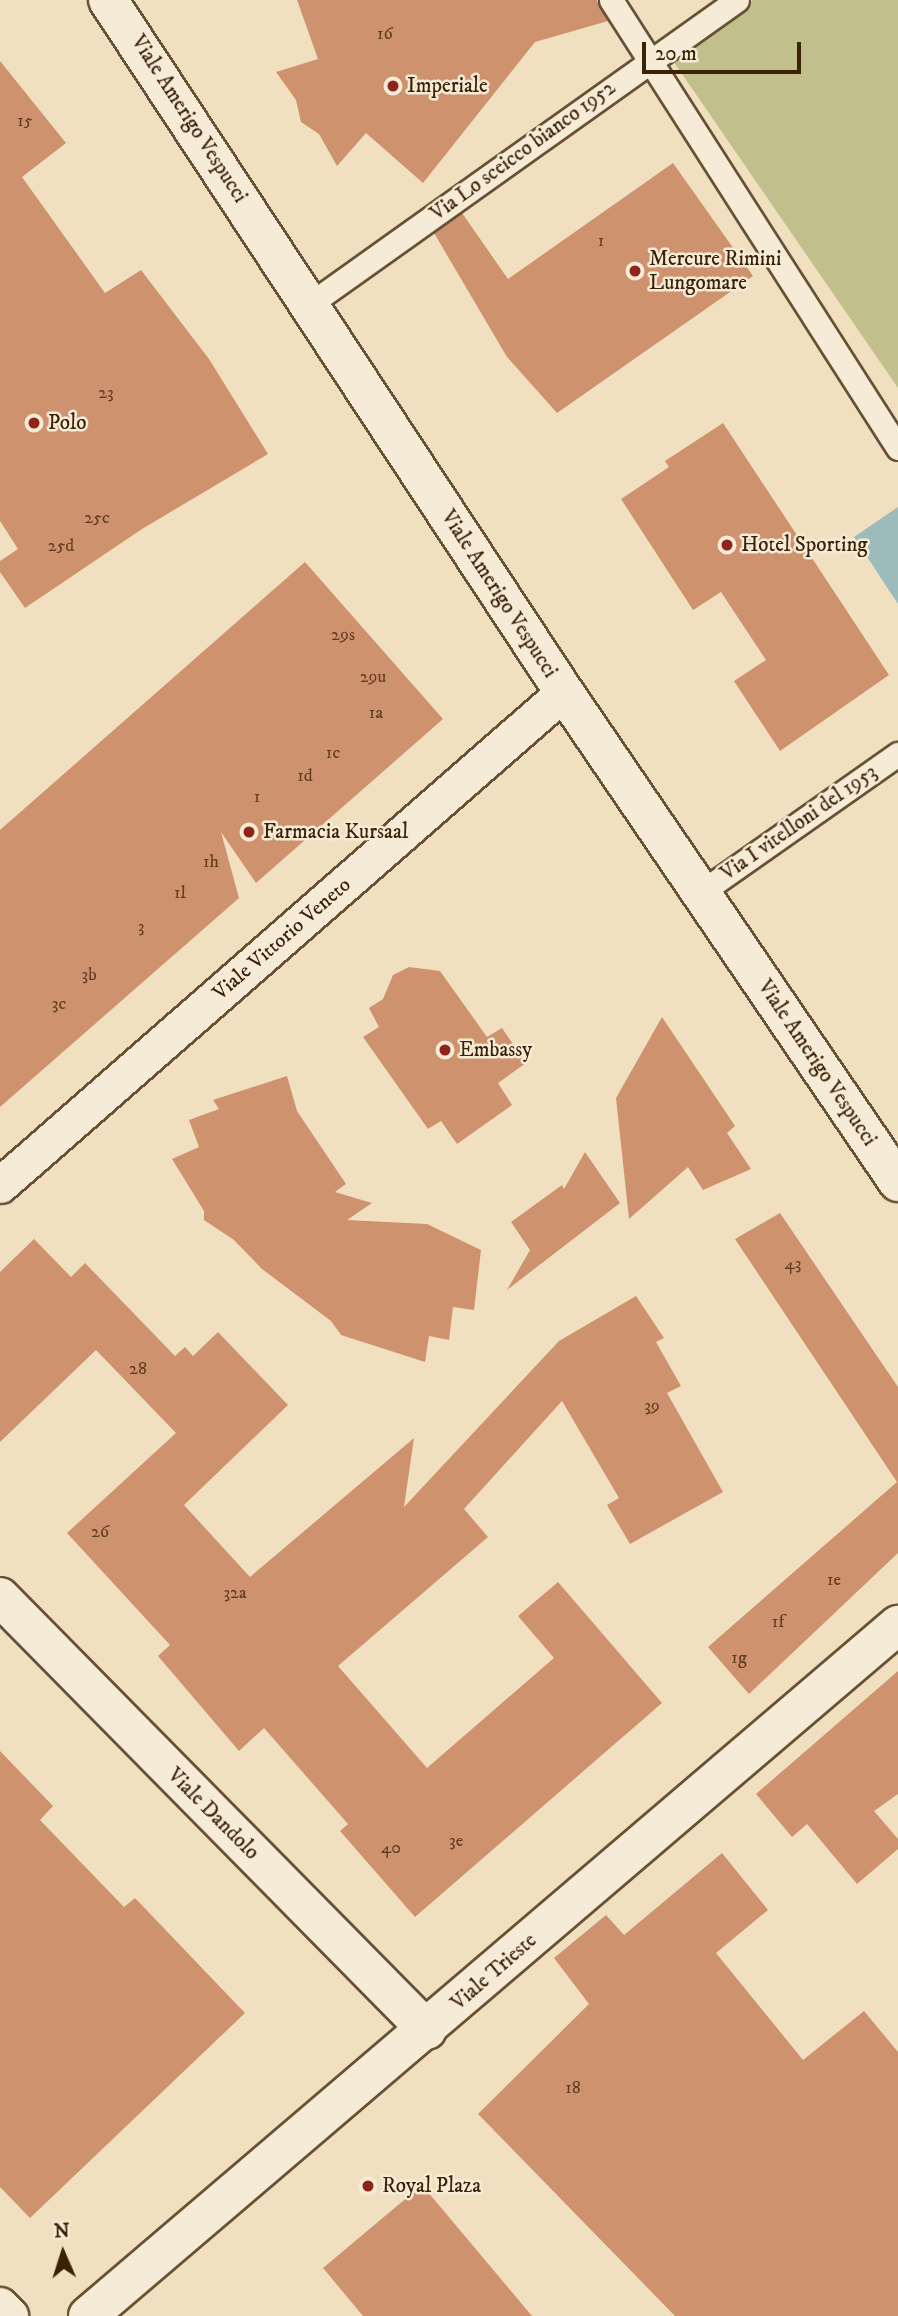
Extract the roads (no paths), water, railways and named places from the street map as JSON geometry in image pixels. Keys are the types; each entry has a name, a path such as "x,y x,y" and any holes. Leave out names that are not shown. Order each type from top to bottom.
{"street":[{"name":"Viale Amerigo Vespucci","path":"108,0 564,692 898,1182"},
{"name":"Viale Vittorio Veneto","path":"0,1185 564,692"},
{"name":"Viale Dandolo","path":"0,1597 427,2030"},
{"name":"Viale Trieste","path":"88,2316 427,2030 898,1625"},
{"path":"0,2306 9,2316"}],"lane":[{"path":"611,0 898,448"},
{"name":"Via Lo sceicco bianco 1952","path":"310,304 737,0"},
{"name":"Via I vitelloni del 1953","path":"700,893 898,754"}],"water":[{"path":"898,507 898,604 854,537"}],"place":[{"name":"Imperiale","path":"393,86"},
{"name":"Mercure Rimini Lungomare","path":"635,271"},
{"name":"Polo","path":"34,423"},
{"name":"Hotel Sporting","path":"727,545"},
{"name":"Farmacia Kursaal","path":"249,832"},
{"name":"Embassy","path":"445,1050"},
{"name":"Royal Plaza","path":"368,2186"}]}
